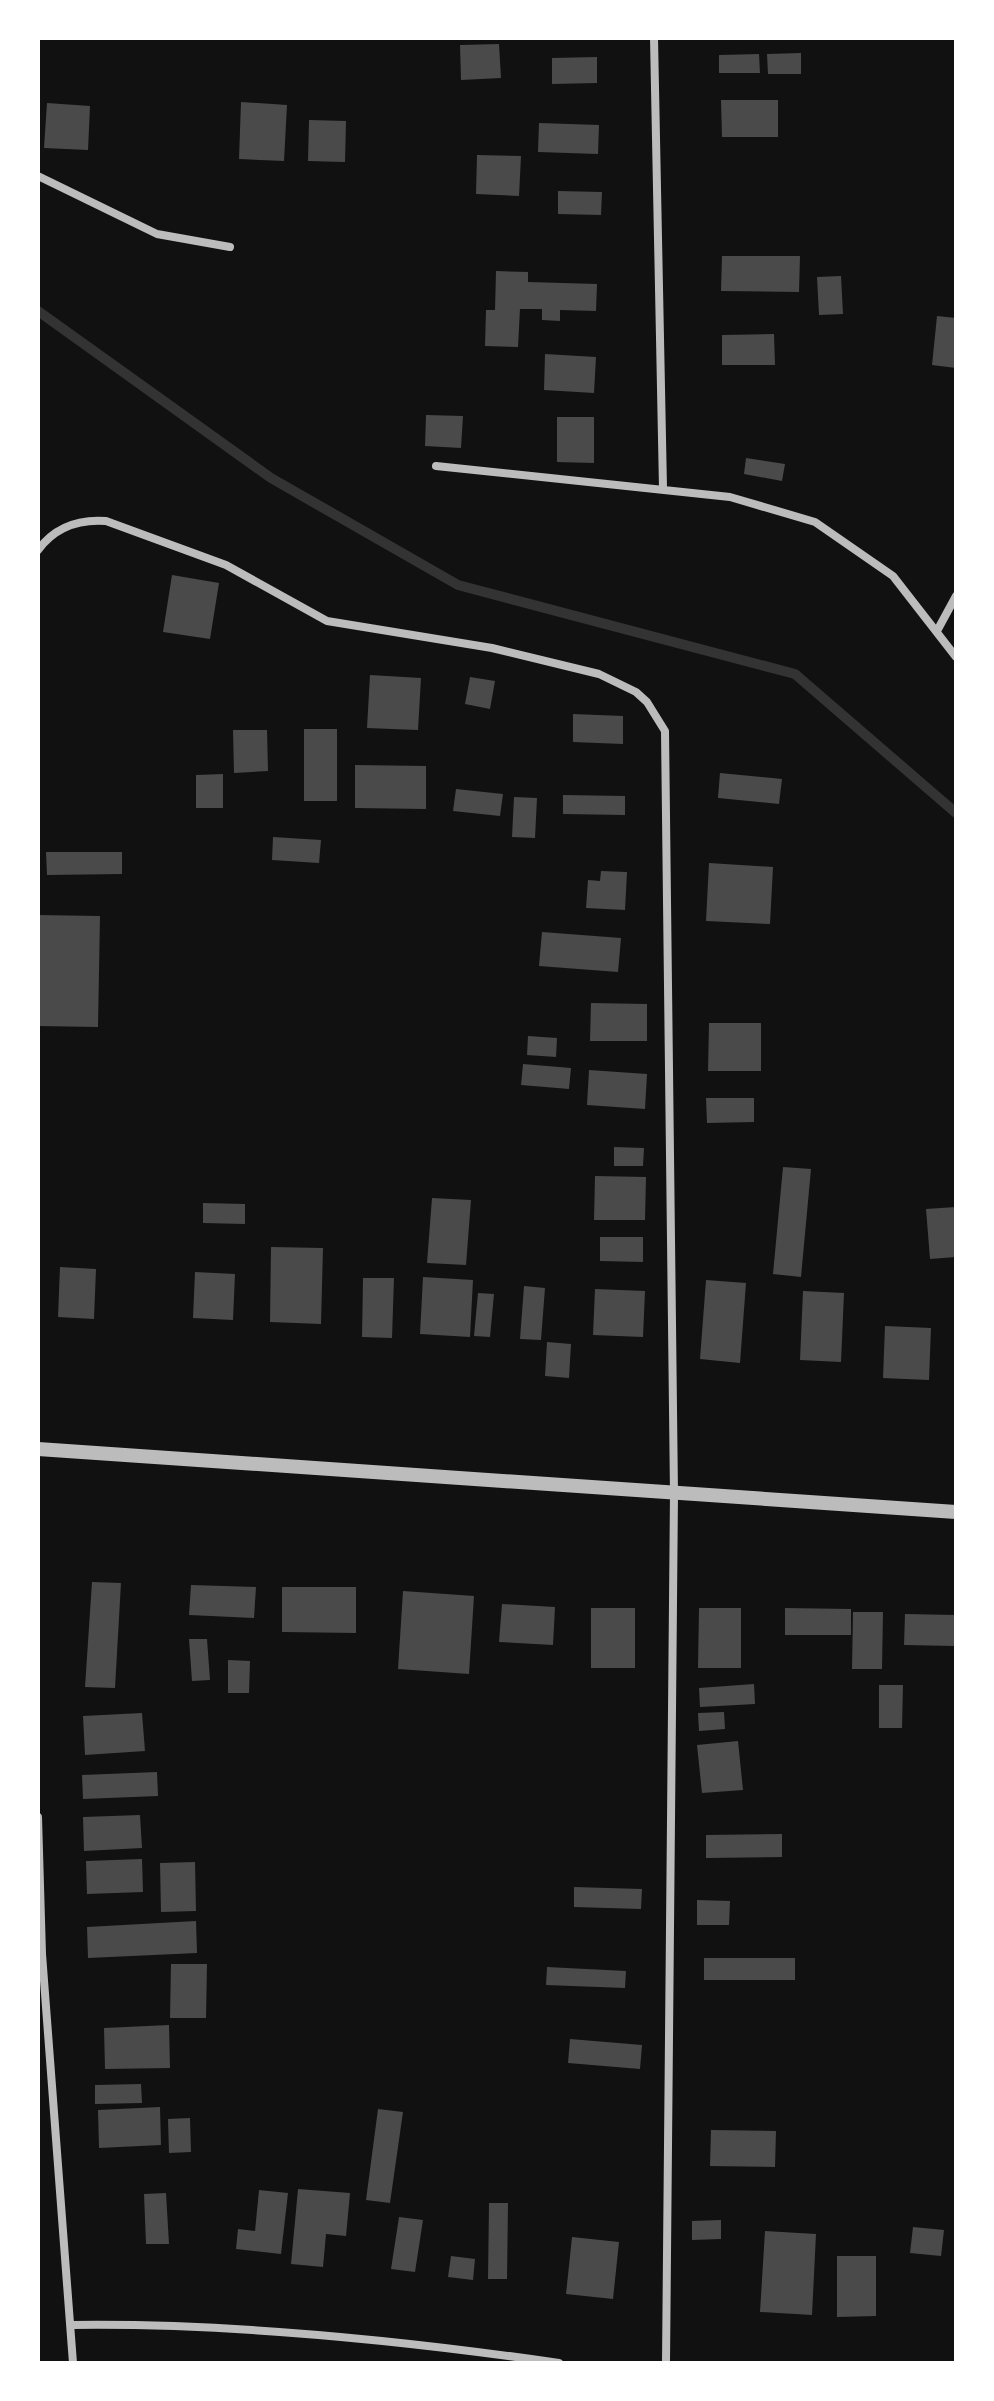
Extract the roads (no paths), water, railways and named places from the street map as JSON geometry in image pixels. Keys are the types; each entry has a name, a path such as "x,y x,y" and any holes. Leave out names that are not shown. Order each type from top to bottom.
{"street":[{"path":"654,38 663,488"},
{"path":"38,176 157,234 230,247"},
{"path":"436,466 730,497 815,522 893,576 956,657"},
{"path":"38,550 54,532 65,527 91,520 106,521 226,565 327,621 492,648 599,674 636,692 647,702 665,731 674,1493 666,2363"},
{"path":"937,631 956,596"},
{"path":"38,1449 956,1512"},
{"path":"38,1817 42,1954 73,2363"},
{"path":"72,2325 138,2324 381,2340 559,2363"}],"waterway":[{"path":"38,311 271,478 458,585 795,674 956,813"}]}
